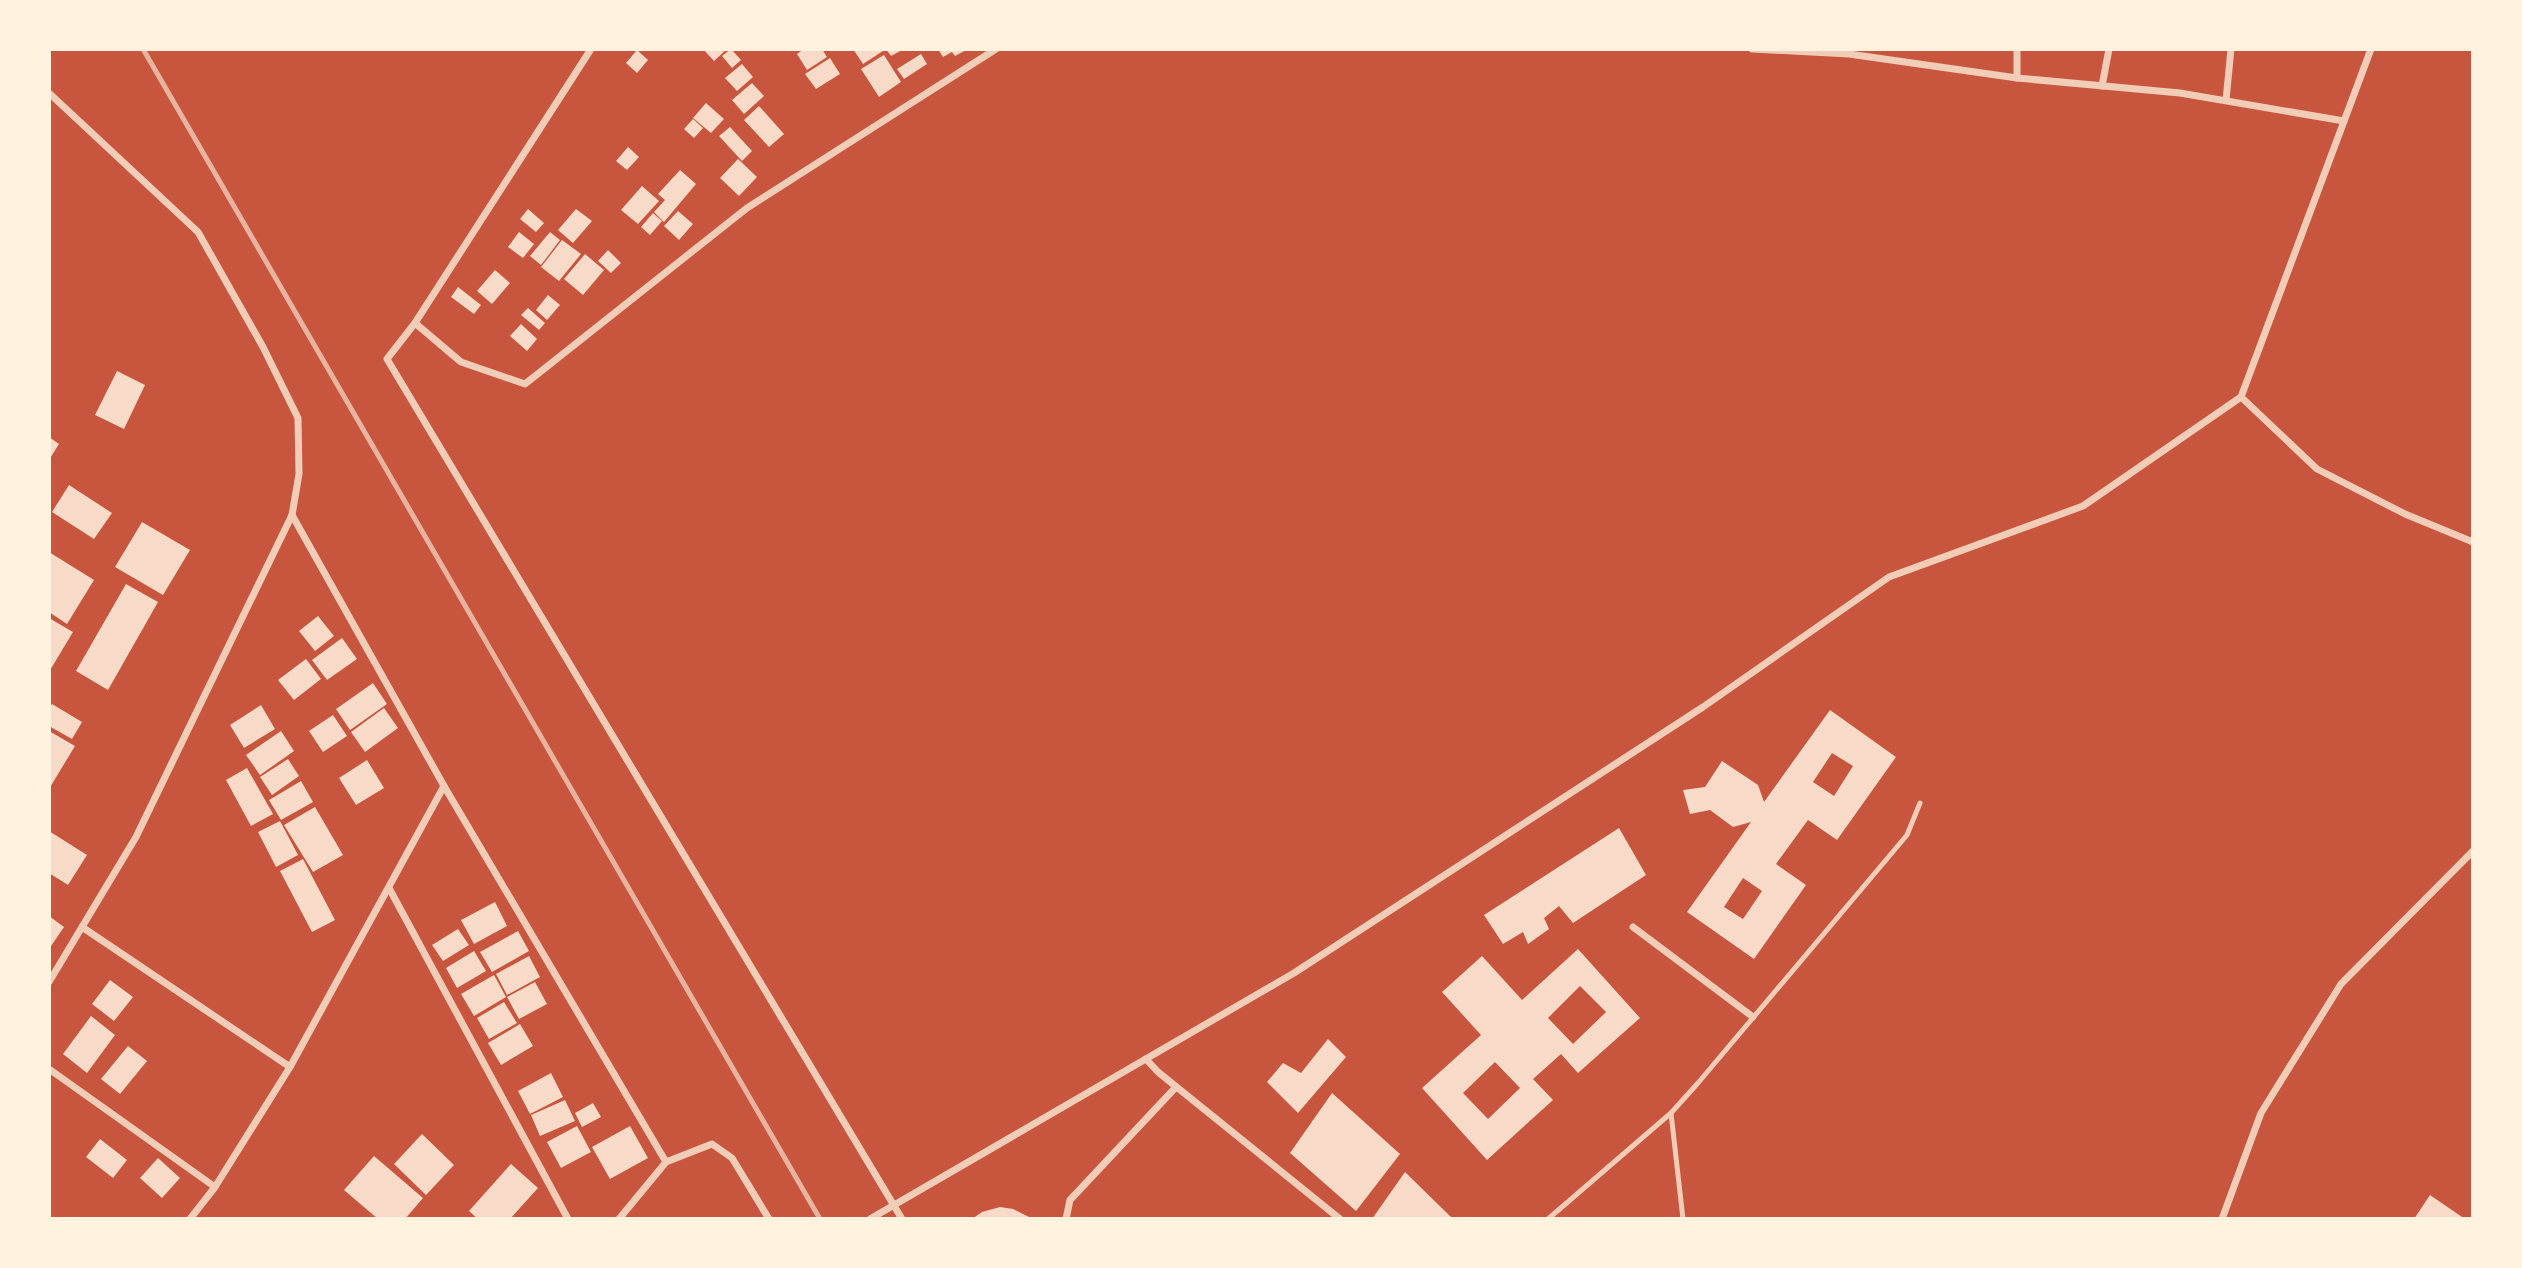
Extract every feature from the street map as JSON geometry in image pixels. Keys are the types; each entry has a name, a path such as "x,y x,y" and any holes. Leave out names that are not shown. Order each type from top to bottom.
{"street":[{"path":"591,49 415,323 387,359 902,1219"},
{"path":"415,323 461,362 525,384 747,208 996,49"},
{"path":"1752,49 1849,51 2017,78 2180,93 2344,121"},
{"path":"2017,49 2017,78"},
{"path":"2102,86 2109,49"},
{"path":"2226,100 2231,49"},
{"path":"870,1219 1294,973 1703,707 1889,576 2083,506 2241,397 2371,49"},
{"path":"49,93 198,232 263,347 298,418 299,474 292,515 136,837 49,982"},
{"path":"2241,397 2317,469 2405,514 2473,542"},
{"path":"292,515 444,786 666,1162"},
{"path":"190,1219 215,1187 290,1067 444,786"},
{"path":"2222,1219 2260,1113 2342,985 2473,852"},
{"path":"388,888 568,1219"},
{"path":"82,927 290,1067"},
{"path":"1633,928 1754,1017"},
{"path":"1146,1059 1176,1087 1340,1219"},
{"path":"49,1069 215,1187"},
{"path":"1066,1219 1070,1200 1176,1087"},
{"path":"619,1219 666,1162 712,1144 732,1158 769,1219"}],"lane":[{"path":"1548,1219 1671,1113 1907,835 1920,803"},
{"path":"1671,1113 1683,1219"}],"building":[{"path":"703,49 727,49 714,61"},
{"path":"731,49 741,60 732,68 722,56"},
{"path":"804,49 822,49 827,57 807,70 797,54"},
{"path":"853,49 886,49 863,64"},
{"path":"886,49 904,49 891,56"},
{"path":"938,49 968,49 955,56 952,52 943,57"},
{"path":"637,50 648,60 637,73 626,63"},
{"path":"921,54 927,64 904,79 897,69"},
{"path":"884,55 901,82 879,97 861,69"},
{"path":"830,58 840,74 816,89 805,74"},
{"path":"742,64 753,77 737,91 725,78"},
{"path":"752,83 764,96 744,114 732,100"},
{"path":"706,103 724,119 711,133 693,118"},
{"path":"759,106 784,134 769,147 744,120"},
{"path":"693,119 703,128 694,138 684,129"},
{"path":"730,127 752,151 742,161 719,136"},
{"path":"628,147 639,157 627,170 616,161"},
{"path":"738,159 757,177 739,196 720,178"},
{"path":"680,170 696,184 664,222 654,212 665,200 658,194"},
{"path":"642,186 659,201 638,224 621,210"},
{"path":"528,209 544,223 536,232 520,219"},
{"path":"576,209 592,221 573,243 558,230"},
{"path":"678,211 693,224 679,240 664,226"},
{"path":"653,213 662,221 650,235 641,227"},
{"path":"519,232 534,244 523,258 508,247"},
{"path":"550,232 560,240 541,265 530,256"},
{"path":"562,240 581,254 559,281 541,267"},
{"path":"608,250 621,263 611,273 598,261"},
{"path":"585,254 604,270 583,295 564,279"},
{"path":"495,270 510,283 492,304 477,291"},
{"path":"458,287 481,305 474,314 451,297"},
{"path":"548,295 560,305 547,320 536,310"},
{"path":"528,308 545,323 539,330 521,315"},
{"path":"521,324 537,339 527,351 510,336"},
{"path":"117,371 145,385 124,429 95,415"},
{"path":"49,437 59,444 49,460"},
{"path":"69,485 112,513 94,539 52,512"},
{"path":"142,522 190,550 163,595 115,567"},
{"path":"49,552 94,580 67,624 49,612"},
{"path":"126,584 158,602 108,690 76,671"},
{"path":"318,616 334,636 315,651 299,631"},
{"path":"49,618 73,632 49,672"},
{"path":"342,638 357,659 327,680 312,660"},
{"path":"306,659 321,679 294,700 278,680"},
{"path":"373,683 387,704 350,730 336,709"},
{"path":"52,704 82,722 72,739 49,726 49,708"},
{"path":"261,705 275,729 244,748 230,725"},
{"path":"384,708 398,728 365,752 351,732"},
{"path":"1830,710 1896,757 1837,840 1808,820 1776,864 1806,885 1754,959 1687,912 1751,822 1733,827 1710,810 1690,814 1683,790 1705,787 1722,761 1758,785 1764,802","holes":["1832,753 1853,766 1834,796 1813,782","1743,878 1762,891 1743,919 1724,907"]},
{"path":"333,715 347,736 323,752 309,731"},
{"path":"49,731 75,746 49,789"},
{"path":"281,731 294,751 260,775 246,755"},
{"path":"288,759 299,776 272,795 260,777"},
{"path":"367,760 384,788 356,805 339,778"},
{"path":"247,768 273,814 251,826 226,780"},
{"path":"301,781 313,802 281,820 269,800"},
{"path":"315,807 343,855 313,872 284,825"},
{"path":"280,821 298,855 276,867 258,832"},
{"path":"1619,828 1646,875 1573,923 1559,906 1544,918 1549,929 1528,944 1523,932 1503,944 1484,915"},
{"path":"49,831 87,855 68,885 49,873"},
{"path":"303,859 335,920 312,932 280,871"},
{"path":"495,902 507,926 474,944 461,920"},
{"path":"49,916 64,927 49,949"},
{"path":"458,929 469,945 443,961 432,945"},
{"path":"518,931 529,951 492,972 480,952"},
{"path":"1578,949 1640,1018 1578,1073 1561,1054 1533,1079 1553,1100 1487,1160 1422,1088 1481,1035 1442,992 1482,956 1522,1000","holes":["1580,986 1606,1012 1573,1044 1548,1018","1495,1062 1520,1088 1488,1119 1463,1093"]},
{"path":"474,951 486,971 457,988 446,968"},
{"path":"529,956 540,977 507,995 496,974"},
{"path":"494,975 506,997 474,1016 461,994"},
{"path":"110,980 133,997 114,1021 92,1004"},
{"path":"535,982 547,1004 519,1019 507,997"},
{"path":"504,1002 517,1023 489,1039 477,1018"},
{"path":"91,1016 115,1035 87,1073 63,1054"},
{"path":"520,1024 533,1046 501,1065 488,1043"},
{"path":"1328,1039 1346,1057 1298,1113 1267,1082 1283,1063 1301,1073"},
{"path":"128,1046 147,1061 120,1094 101,1079"},
{"path":"551,1073 563,1097 530,1114 518,1091"},
{"path":"1332,1093 1400,1154 1356,1211 1290,1153"},
{"path":"565,1100 575,1121 540,1136 531,1115"},
{"path":"593,1103 601,1117 582,1127 575,1113"},
{"path":"577,1126 591,1152 561,1168 547,1142"},
{"path":"630,1126 648,1158 610,1179 592,1147"},
{"path":"422,1134 454,1165 426,1195 394,1164"},
{"path":"100,1139 127,1160 113,1178 86,1157"},
{"path":"374,1156 423,1198 405,1219 378,1219 344,1190"},
{"path":"158,1158 180,1178 162,1198 140,1178"},
{"path":"511,1164 538,1188 510,1219 478,1219 469,1211"},
{"path":"1405,1172 1451,1217 1449,1219 1372,1219"},
{"path":"2430,1195 2465,1219 2414,1219"},
{"path":"1000,1207 1013,1209 1033,1219 972,1219 982,1212"}],"railway":[{"path":"143,49 820,1219"}]}
